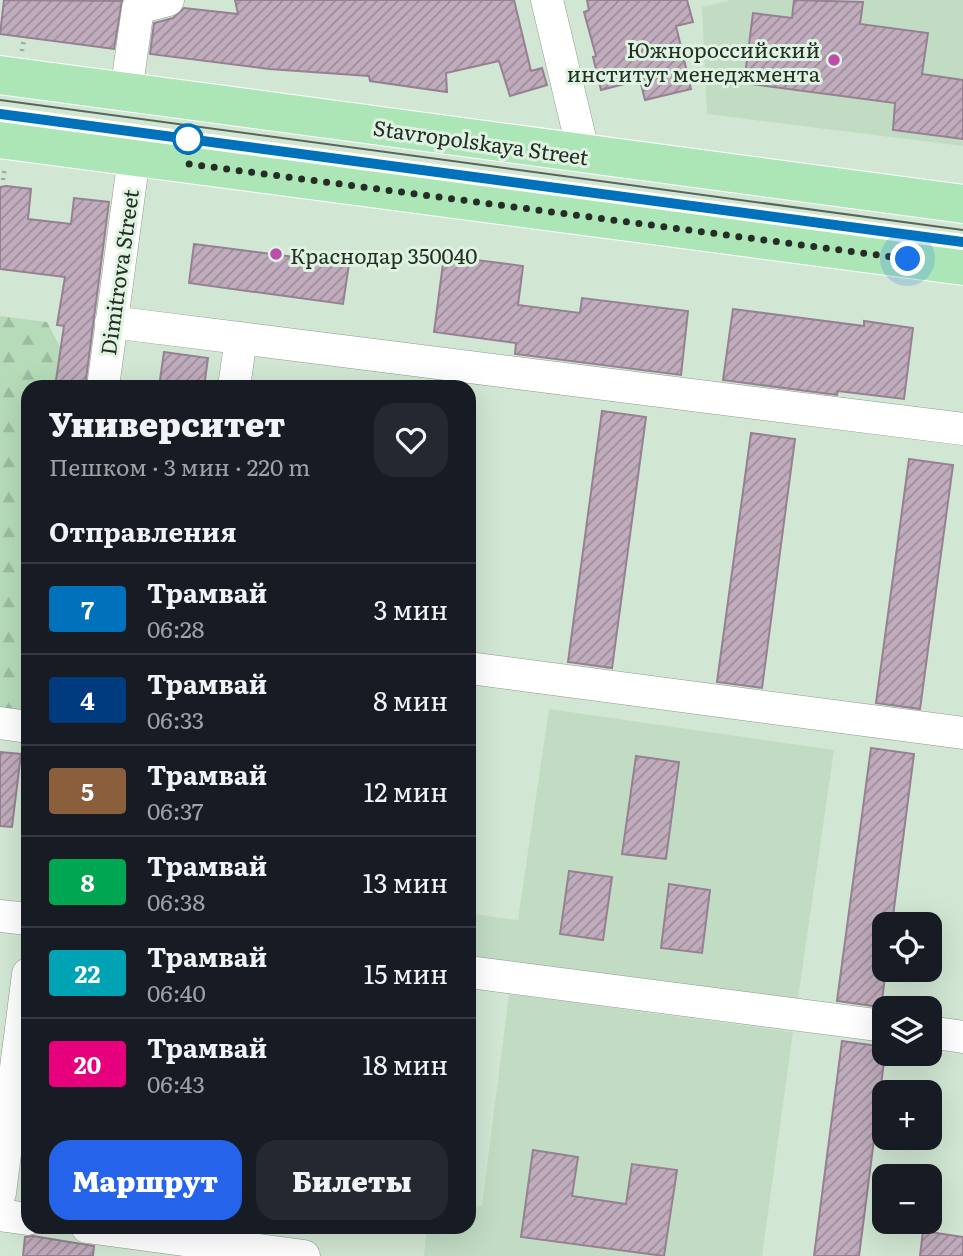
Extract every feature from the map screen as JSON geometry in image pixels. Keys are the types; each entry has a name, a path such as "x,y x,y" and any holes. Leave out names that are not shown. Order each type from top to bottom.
{"main road":[{"name":"Stavropolskaya Street","path":"0,75 963,204"},
{"path":"0,139 963,266"}],"street":[{"path":"125,92 138,8 168,0"},
{"path":"547,0 584,155"},
{"name":"Dimitrova Street","path":"104,380 134,157"},
{"path":"111,322 963,429"},
{"path":"235,380 241,338"},
{"path":"476,669 963,733"},
{"path":"0,723 21,726"},
{"path":"0,916 21,918"},
{"path":"476,973 872,1024"},
{"path":"1,1181 21,1028"},
{"path":"942,1034 963,1037"},
{"path":"0,1215 21,1218"},
{"path":"157,1234 304,1256"}],"shaded area":[{"name":"Южнороссийский институт менеджмента","path":"731,0 963,0 963,146 707,114 702,7"},
{"path":"549,709 834,750 797,1005 476,959 476,915 518,920"},
{"path":"509,994 793,1032 762,1256 424,1256 426,1234 476,1234 476,1206 482,1206"}],"green space":[{"path":"0,316 47,322 61,349 56,380 21,380 21,713 0,711"}],"building":[{"path":"4,0 122,1 114,49 0,34"},
{"path":"235,0 514,0 531,71 542,68 547,85 510,96 499,61 446,73 447,92 370,81 369,76 269,69 150,54 154,23 173,18 184,8 238,14"},
{"path":"587,0 687,0 693,22 676,26 691,89 645,100 640,80 601,90 593,57 596,56 584,12 589,10"},
{"path":"794,0 863,2 860,24 928,33 922,74 963,80 963,139 893,130 895,103 744,83 753,13 792,18"},
{"path":"0,187 31,189 28,219 71,224 74,198 109,202 86,380 56,380 64,326 57,325 65,277 0,269"},
{"path":"194,244 349,264 343,304 189,283"},
{"path":"444,256 523,266 518,305 580,313 582,298 688,311 681,375 515,354 516,343 434,332"},
{"path":"733,309 864,326 864,321 913,328 904,399 838,391 837,395 723,380"},
{"path":"164,352 208,358 205,380 160,380"},
{"path":"602,411 646,417 612,668 568,662"},
{"path":"751,433 795,439 762,688 717,682"},
{"path":"909,459 953,465 920,709 876,703"},
{"path":"871,748 914,754 894,912 872,912 872,982 884,982 882,996 872,996 872,1006 837,1001"},
{"path":"0,752 21,754 12,827 0,826"},
{"path":"636,756 679,762 666,859 622,854"},
{"path":"569,871 612,877 603,940 560,934"},
{"path":"669,884 710,890 702,953 661,948"},
{"path":"842,1041 872,1045 872,1066 883,1066 882,1080 872,1080 873,1150 859,1256 814,1256"},
{"path":"533,1150 578,1157 572,1196 626,1204 632,1164 677,1170 664,1256 521,1237"},
{"path":"923,1234 963,1237 963,1256 920,1256"},
{"path":"25,1237 94,1246 93,1256 23,1256"}],"tram line":[{"path":"0,100 963,230"},
{"path":"0,113 963,242"},
{"name":"7","path":"0,114 963,242"}],"place":[{"name":"Южнороссийский институт менеджмента","path":"834,60"},
{"name":"Краснодар 350040","path":"276,254"}],"route":[{"path":"188,139 189,164 908,259"}]}
